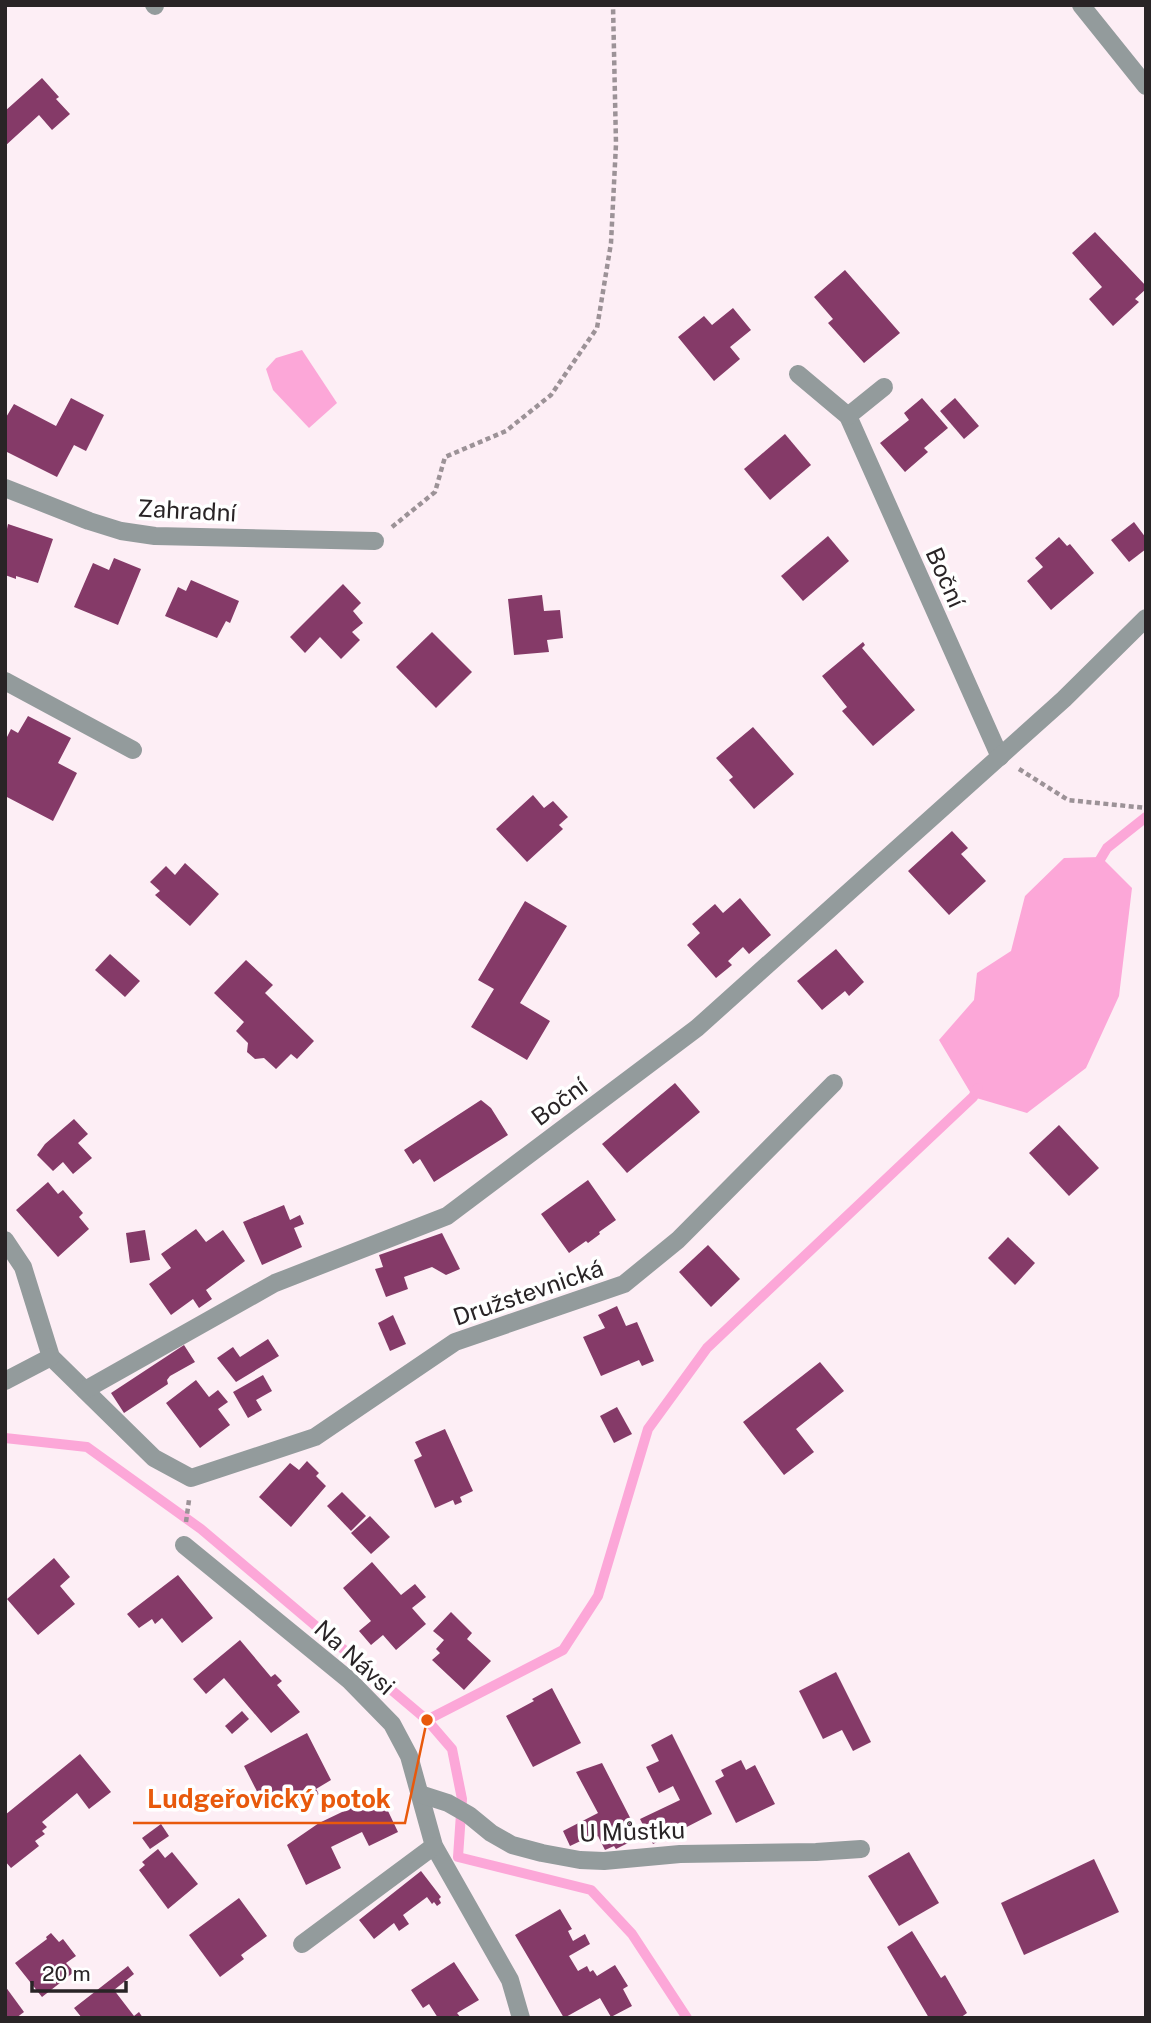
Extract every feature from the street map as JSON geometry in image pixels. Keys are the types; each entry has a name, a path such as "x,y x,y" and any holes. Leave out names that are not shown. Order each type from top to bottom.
{"street":[{"path":"1081,5 1146,86"},
{"name":"Boční","path":"798,374 848,416 1000,757"},
{"path":"848,416 884,387"},
{"name":"Zahradní","path":"5,488 89,521 121,531 155,536 375,541"},
{"name":"Boční","path":"85,1390 275,1283 447,1216 697,1028 1064,699 1146,618"},
{"path":"5,681 133,750"},
{"name":"Družstevnická","path":"85,1390 154,1458 191,1478 315,1437 455,1342 624,1284 678,1240 834,1083"},
{"path":"5,1240 23,1266 51,1357 85,1390"},
{"path":"5,1381 51,1357"},
{"name":"Na Návsi","path":"185,1538 349,1680 391,1724 409,1756 434,1846 510,1980 521,2018"},
{"name":"U Můstku","path":"420,1794 448,1803 512,1844 580,1860 861,1849"},
{"path":"302,1944 434,1846"}],"path":[{"path":"375,541 435,492 445,457 506,431 551,395 597,328 611,243 616,144 613,5"},
{"path":"1000,757 1068,800 1146,808"},
{"path":"185,1538 189,1501"}],"shaded area":[{"path":"302,350 337,403 309,428 273,390 266,369 276,358"},
{"path":"1101,857 1132,888 1119,996 1086,1068 1027,1113 973,1097 939,1040 974,1000 977,973 1011,951 1025,896 1064,858"}],"building":[{"path":"42,78 70,114 52,130 39,115 5,146 5,111"},
{"path":"1095,232 1146,286 1135,299 1139,302 1113,326 1089,299 1102,287 1072,253"},
{"path":"845,270 900,333 864,363 828,323 833,319 814,297"},
{"path":"733,308 751,330 730,347 740,359 714,381 678,337 704,316 712,325"},
{"path":"71,398 104,415 86,451 74,445 57,477 5,451 5,419 14,404 56,426"},
{"path":"922,398 948,428 924,448 928,452 905,472 880,443 909,420 904,413"},
{"path":"955,398 979,426 964,439 940,411"},
{"path":"785,434 811,465 770,500 744,469"},
{"path":"1134,522 1146,538 1146,549 1129,562 1111,540"},
{"path":"8,524 53,539 38,583 5,575 5,528 7,529"},
{"path":"828,536 849,561 803,601 781,576"},
{"path":"1059,537 1067,546 1070,544 1094,573 1051,610 1027,581 1043,567 1035,558"},
{"path":"114,558 141,569 118,625 74,607 93,563 109,570"},
{"path":"191,580 239,601 230,623 226,621 217,638 165,616 178,587 186,591"},
{"path":"343,584 361,603 353,611 363,623 352,632 360,640 341,659 320,637 305,653 290,637"},
{"path":"542,595 544,611 560,610 563,638 547,640 549,652 514,655 508,599"},
{"path":"432,632 472,672 436,708 396,667"},
{"path":"863,642 865,645 862,648 915,710 873,746 842,711 847,707 822,676"},
{"path":"28,716 71,738 58,763 77,773 53,821 5,796 5,741 11,729 18,733"},
{"path":"753,727 794,774 754,809 729,780 733,777 716,758"},
{"path":"533,795 544,808 553,801 568,817 559,825 563,829 527,862 496,829"},
{"path":"952,831 968,848 961,854 986,881 949,915 908,871"},
{"path":"185,863 219,894 190,926 155,895 160,891 150,882 166,866 175,875"},
{"path":"740,898 771,935 749,954 743,947 728,961 732,965 716,978 687,945 700,933 692,924 715,904 723,913"},
{"path":"525,901 567,926 520,1003 550,1021 527,1060 471,1027 494,989 478,980"},
{"path":"836,949 864,982 849,996 845,991 822,1010 797,981"},
{"path":"110,954 140,981 125,997 95,970"},
{"path":"246,960 273,985 265,993 314,1041 297,1059 291,1054 276,1069 264,1058 255,1059 247,1052 248,1043 236,1031 244,1022 214,993"},
{"path":"675,1083 700,1112 627,1173 602,1144"},
{"path":"481,1100 491,1108 508,1135 434,1182 420,1159 413,1164 404,1150"},
{"path":"74,1119 88,1134 78,1143 92,1158 73,1174 63,1162 53,1171 37,1155 45,1144"},
{"path":"1059,1125 1099,1168 1069,1196 1029,1153"},
{"path":"588,1180 616,1220 588,1243 586,1241 569,1253 541,1214"},
{"path":"48,1182 58,1194 63,1190 83,1213 79,1217 89,1229 58,1257 16,1210"},
{"path":"284,1205 290,1220 300,1215 304,1224 294,1228 302,1247 262,1265 243,1222"},
{"path":"196,1229 206,1242 223,1230 245,1261 206,1290 212,1299 199,1308 193,1299 171,1315 149,1284 171,1268 161,1254"},
{"path":"145,1230 150,1260 130,1263 126,1233"},
{"path":"442,1233 460,1269 446,1275 432,1267 404,1277 408,1289 386,1297 375,1269 383,1267 379,1255"},
{"path":"1008,1237 1035,1263 1015,1285 988,1258"},
{"path":"708,1245 740,1279 711,1307 679,1272"},
{"path":"617,1306 626,1326 637,1322 654,1361 642,1366 639,1360 601,1376 583,1337 605,1328 598,1315"},
{"path":"393,1315 406,1344 390,1351 378,1323"},
{"path":"268,1339 279,1356 236,1382 217,1358 233,1347 240,1357"},
{"path":"184,1345 195,1362 170,1376 168,1384 124,1413 111,1393"},
{"path":"820,1362 844,1391 796,1429 814,1452 784,1475 743,1422"},
{"path":"263,1375 272,1391 256,1400 262,1410 248,1418 233,1392"},
{"path":"196,1380 209,1397 218,1390 228,1402 218,1409 230,1425 200,1448 166,1403"},
{"path":"617,1407 632,1434 614,1443 600,1416"},
{"path":"445,1429 473,1491 460,1497 462,1502 455,1505 453,1500 435,1508 414,1460 422,1456 415,1442"},
{"path":"307,1461 319,1473 316,1476 326,1486 291,1527 259,1497 290,1463 299,1470"},
{"path":"342,1492 366,1516 351,1531 327,1506"},
{"path":"370,1516 390,1537 371,1554 351,1533"},
{"path":"54,1558 70,1577 60,1586 75,1604 38,1635 7,1599"},
{"path":"372,1562 401,1595 415,1584 426,1597 412,1608 426,1624 396,1650 383,1635 371,1645 359,1631 371,1621 343,1588"},
{"path":"178,1575 213,1618 182,1643 162,1618 155,1624 152,1619 139,1628 127,1614"},
{"path":"451,1612 472,1633 467,1639 491,1661 464,1690 432,1660 440,1653 436,1649 444,1640 433,1631"},
{"path":"240,1640 271,1677 275,1674 282,1681 277,1685 300,1712 271,1733 224,1678 206,1694 193,1679"},
{"path":"836,1672 871,1742 853,1751 842,1730 823,1739 799,1691"},
{"path":"552,1688 581,1743 533,1767 506,1716"},
{"path":"242,1711 249,1719 232,1734 225,1726"},
{"path":"307,1733 331,1780 316,1789 319,1794 294,1808 289,1800 267,1811 244,1766"},
{"path":"672,1734 712,1814 679,1831 682,1837 674,1840 671,1835 653,1844 640,1819 680,1800 673,1786 659,1793 646,1767 659,1761 651,1745"},
{"path":"80,1754 111,1792 89,1809 77,1793 42,1822 47,1827 42,1831 45,1834 35,1841 39,1846 11,1868 5,1861 5,1815"},
{"path":"741,1760 746,1770 755,1765 775,1804 736,1823 715,1781 724,1776 721,1770"},
{"path":"602,1763 640,1837 616,1849 614,1846 605,1850 598,1836 593,1839 591,1836 570,1846 563,1831 598,1813 576,1772"},
{"path":"379,1792 398,1832 369,1846 362,1832 331,1847 341,1868 306,1885 287,1845 319,1823"},
{"path":"161,1824 169,1836 150,1849 142,1838"},
{"path":"158,1849 165,1858 172,1852 198,1884 168,1909 139,1870 145,1865 142,1862"},
{"path":"909,1852 939,1903 899,1926 868,1876"},
{"path":"1094,1859 1119,1912 1024,1955 1001,1903"},
{"path":"421,1871 441,1897 441,1903 437,1906 434,1902 432,1904 427,1897 403,1915 409,1924 399,1931 394,1923 374,1939 359,1920"},
{"path":"239,1898 267,1936 241,1955 244,1959 220,1977 189,1935"},
{"path":"560,1909 572,1929 568,1931 573,1941 585,1934 590,1944 569,1956 578,1971 587,1966 590,1972 593,1970 597,1976 615,1965 628,1986 623,1989 632,2006 611,2017 600,1998 564,2018 515,1935"},
{"path":"912,1931 941,1978 945,1975 967,2013 960,2018 929,2018 887,1947"},
{"path":"51,1933 59,1942 63,1939 76,1956 66,1963 74,1972 42,1997 15,1963"},
{"path":"454,1962 479,2000 457,2013 461,2018 438,2018 429,2004 423,2008 411,1990"},
{"path":"128,1966 134,1974 114,1990 134,2016 139,2012 143,2018 82,2018 74,2008"},
{"path":"5,1986 24,2012 16,2018 5,2018"}],"waterway":[{"path":"1095,868 1107,848 1146,817"},
{"path":"427,1720 563,1650 598,1596 648,1429 707,1348 973,1097 978,1088"},
{"path":"5,1438 87,1447 201,1529 427,1720 452,1749 462,1799 458,1857 591,1890 632,1934 687,2018"}],"place":[{"name":"Ludgeřovický potok","path":"427,1720"}]}
